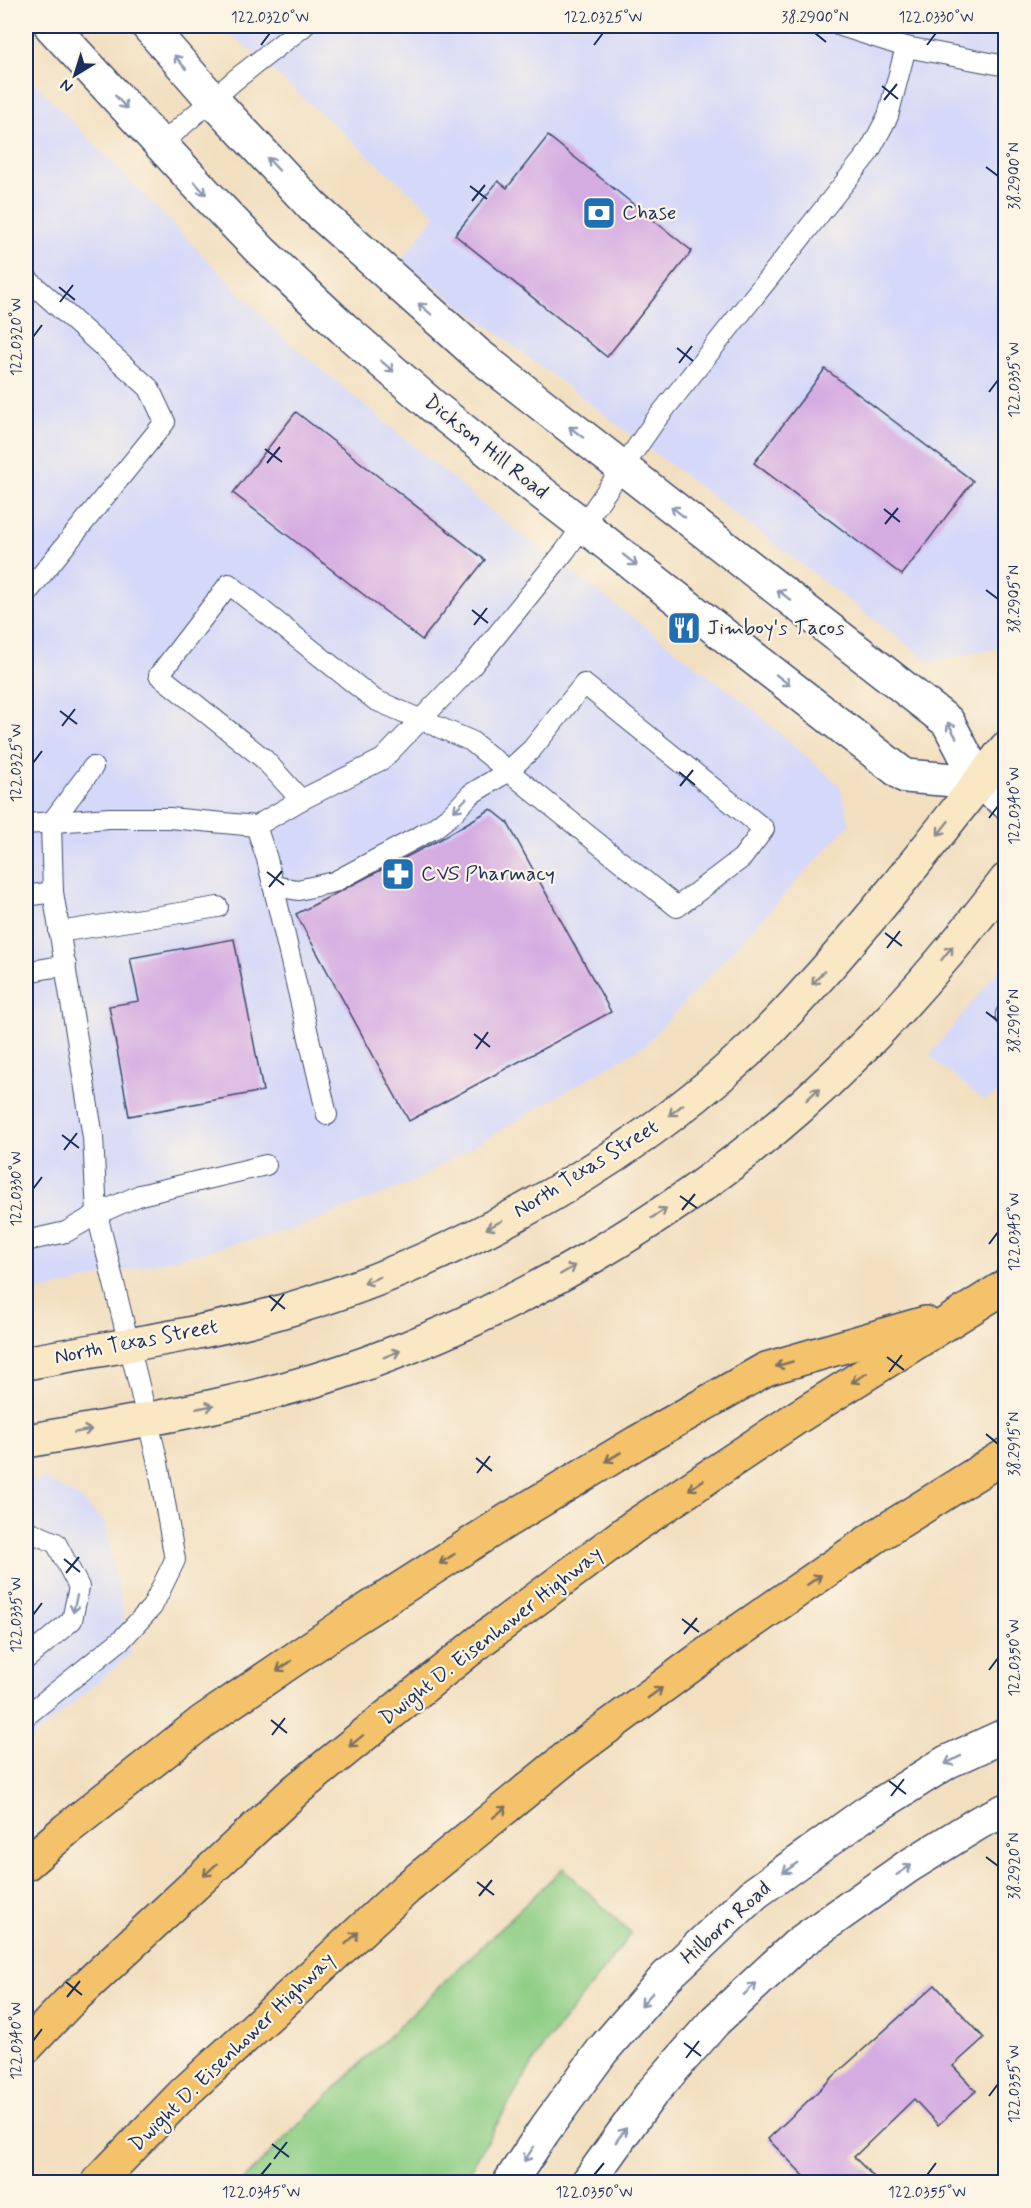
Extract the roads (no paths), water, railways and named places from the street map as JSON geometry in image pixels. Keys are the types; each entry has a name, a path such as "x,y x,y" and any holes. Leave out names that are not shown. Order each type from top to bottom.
{"highway":[{"name":"Dwight D. Eisenhower Highway","path":"26,2048 68,2003 296,1790 484,1638 633,1527 796,1418 1005,1286"},
{"path":"26,1864 202,1722 353,1619 508,1520 636,1443 766,1369 962,1313"},
{"name":"Dwight D. Eisenhower Highway","path":"98,2182 183,2094 407,1888 571,1754 723,1642 878,1535 1005,1455"}],"main road":[{"name":"North Texas Street","path":"26,1363 198,1333 274,1314 345,1291 426,1259 495,1225 573,1181 640,1138 745,1055 788,1011 874,914 1005,748"},
{"path":"26,1441 223,1404 298,1386 367,1364 451,1330 503,1305 610,1245 687,1195 741,1156 845,1065 939,964 1005,880"}],"street":[{"name":"Dickson Hill Road","path":"51,26 262,252 343,328 434,406 904,776 979,782"},
{"path":"148,26 212,99 313,207 378,267 477,354 948,722 979,782 1005,802"},
{"name":"Hilborn Road","path":"510,2182 602,2051 666,1977 755,1893 866,1813 947,1762 1005,1735"},
{"path":"588,2182 651,2094 708,2029 798,1944 907,1867 980,1822 1005,1810"}],"lane":[{"path":"160,145 212,99 304,26"},
{"path":"840,26 906,47 1005,66"},
{"path":"26,824 110,818 169,818 256,826 301,800 383,759 471,667 565,551 655,422 869,152 888,116 906,47"},
{"path":"26,278 149,388 165,422 26,594"},
{"path":"273,886 298,890 334,882 433,829 451,815 471,794 507,772 532,748 584,684 764,829 742,858 677,907 507,772 471,741 375,700 229,584 159,675 264,759 301,800"},
{"path":"26,1716 122,1639 152,1607 175,1560 158,1463 98,1214 93,1137 53,892 51,823 93,767"},
{"path":"256,826 273,886 327,1115"},
{"path":"26,896 53,892"},
{"path":"59,932 218,907"},
{"path":"26,972 66,965"},
{"path":"26,1240 66,1232 140,1195 266,1165"},
{"path":"26,1530 56,1543 79,1587 72,1620 26,1659"}],"place":[{"name":"Chase","path":"599,213"},
{"name":"Jimboy's Tacos","path":"684,628"},
{"name":"CVS Pharmacy","path":"398,874"}]}
